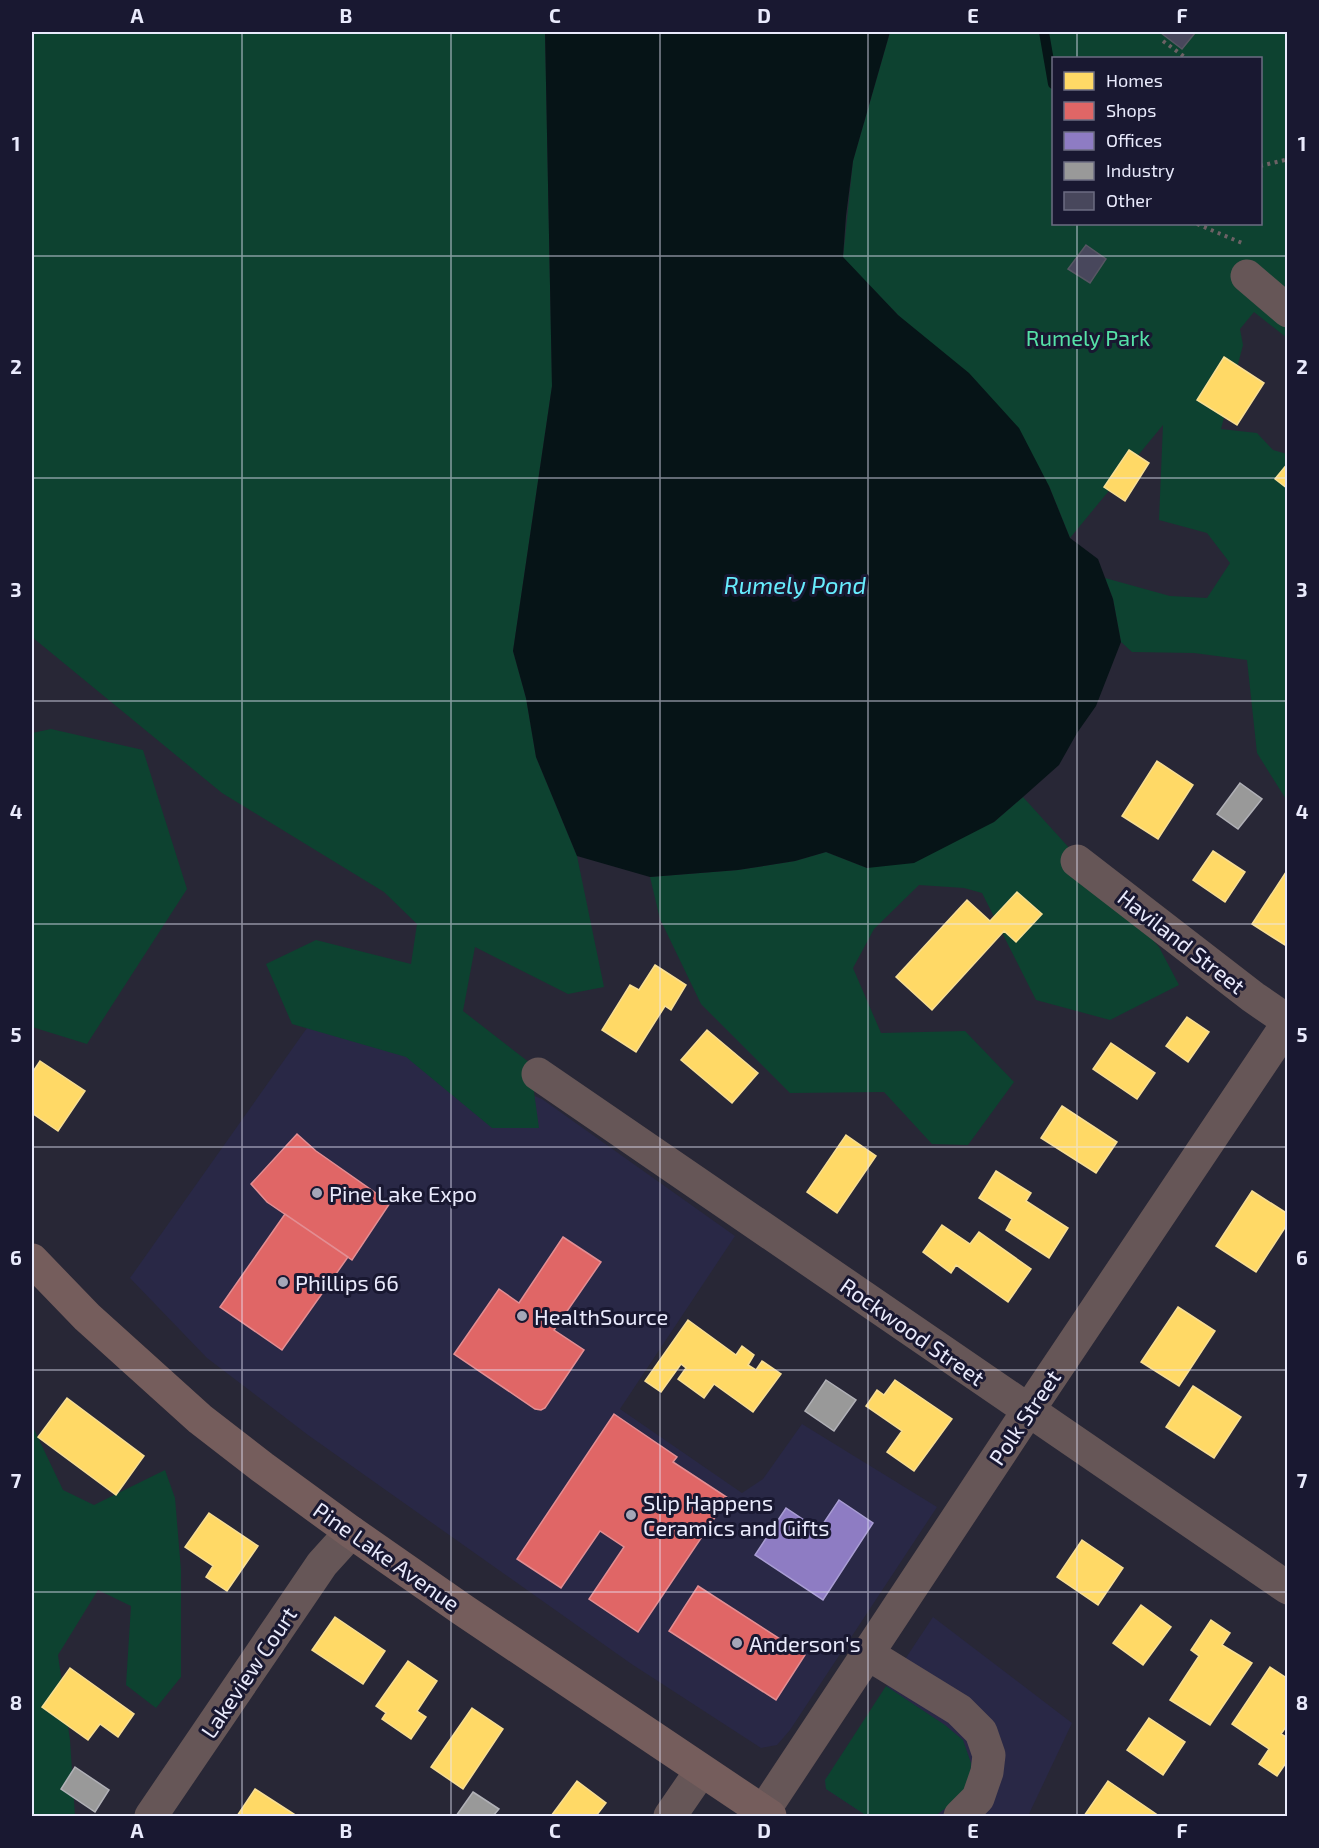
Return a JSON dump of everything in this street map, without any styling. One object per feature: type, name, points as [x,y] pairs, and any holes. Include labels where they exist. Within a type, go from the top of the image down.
[{"type":"main road","name":"Pine Lake Avenue","points":[[32,1260],[87,1317],[200,1419],[351,1532],[766,1814]]},
{"type":"street","points":[[1247,276],[1284,301]]},
{"type":"street","name":"Haviland Street","points":[[1077,861],[1287,1022]]},
{"type":"street","name":"Polk Street","points":[[766,1814],[868,1654],[1287,1022]]},
{"type":"street","name":"Rockwood Street","points":[[538,1074],[1287,1588]]},
{"type":"street","name":"Lakeview Court","points":[[151,1816],[322,1564],[351,1532]]},
{"type":"street","points":[[868,1654],[959,1710],[981,1732],[989,1755],[987,1772],[978,1798],[960,1816]]},
{"type":"street","points":[[670,1816],[701,1772]]},
{"type":"path","points":[[1163,41],[1185,57]]},
{"type":"path","points":[[1262,166],[1285,160],[1287,156]]},
{"type":"shaded area","points":[[319,1011],[542,1099],[735,1236],[620,1409],[742,1493],[763,1479],[802,1424],[937,1507],[790,1730],[777,1745],[761,1748],[630,1663],[308,1435],[207,1358],[130,1278]]},
{"type":"shaded area","points":[[933,1617],[1072,1723],[1028,1816],[867,1816],[826,1789],[825,1780]]},
{"type":"green space","points":[[32,32],[545,32],[552,386],[513,651],[526,698],[536,757],[577,856],[604,987],[568,994],[475,947],[463,1011],[530,1063],[539,1128],[492,1128],[406,1057],[292,1024],[266,964],[316,940],[411,964],[417,924],[384,892],[222,793],[32,637]]},
{"type":"green space","name":"Rumely Park","points":[[890,32],[1287,32],[1287,338],[1254,312],[1240,329],[1243,345],[1221,429],[1257,433],[1273,450],[1287,454],[1287,801],[1257,753],[1247,660],[1194,653],[1132,652],[1121,642],[1113,599],[1105,578],[1170,596],[1207,598],[1230,563],[1207,533],[1159,520],[1163,425],[1070,538],[1049,486],[898,315],[843,258],[853,161]]},
{"type":"green space","points":[[51,729],[143,750],[187,889],[87,1044],[32,1027],[32,733]]},
{"type":"green space","points":[[1023,797],[1159,947],[1179,985],[1110,1020],[1036,1000],[982,893],[964,888],[919,885],[874,929],[853,968],[881,1033],[965,1031],[1014,1082],[968,1145],[932,1144],[884,1092],[790,1093],[701,1004],[660,919],[650,877],[738,870],[795,861],[826,852],[867,868],[994,822]]},
{"type":"green space","points":[[32,1425],[63,1490],[94,1505],[165,1470],[175,1498],[181,1570],[181,1677],[156,1708],[126,1685],[131,1606],[98,1590],[58,1655],[70,1740],[75,1816],[32,1816]]},
{"type":"green space","points":[[886,1686],[945,1725],[963,1740],[971,1763],[970,1782],[954,1802],[935,1816],[867,1816],[826,1789],[825,1780]]},
{"type":"water","name":"Rumely Pond","points":[[545,32],[890,32],[853,161],[843,257],[898,315],[969,373],[1019,428],[1049,486],[1070,538],[1098,559],[1113,599],[1121,642],[1096,706],[1059,765],[994,822],[914,863],[867,868],[826,852],[795,861],[738,870],[650,877],[577,856],[536,757],[526,698],[513,651],[552,386]]},
{"type":"building: Homes","points":[[1224,357],[1264,383],[1237,425],[1197,400]]},
{"type":"building: Homes","points":[[1129,450],[1149,463],[1125,501],[1104,487]]},
{"type":"building: Homes","points":[[1288,463],[1288,489],[1275,479]]},
{"type":"building: Homes","points":[[1157,761],[1193,785],[1158,839],[1122,816]]},
{"type":"building: Homes","points":[[1213,851],[1245,872],[1225,902],[1193,880]]},
{"type":"building: Homes","points":[[1288,869],[1288,947],[1252,924]]},
{"type":"building: Homes","points":[[1017,892],[1042,914],[1016,942],[1004,931],[932,1010],[896,977],[967,900],[990,921]]},
{"type":"building: Homes","points":[[655,965],[686,985],[671,1010],[665,1006],[636,1052],[602,1030],[630,985],[639,990]]},
{"type":"building: Homes","points":[[1187,1017],[1209,1032],[1188,1062],[1166,1046]]},
{"type":"building: Homes","points":[[707,1030],[758,1073],[732,1103],[681,1060]]},
{"type":"building: Homes","points":[[1111,1043],[1155,1073],[1137,1099],[1093,1069]]},
{"type":"building: Homes","points":[[40,1061],[85,1091],[58,1131],[32,1113],[32,1073]]},
{"type":"building: Homes","points":[[1062,1106],[1117,1142],[1096,1173],[1041,1138]]},
{"type":"building: Homes","points":[[846,1135],[876,1156],[837,1213],[807,1192]]},
{"type":"building: Homes","points":[[996,1171],[1031,1193],[1026,1201],[1068,1228],[1049,1258],[1006,1230],[1012,1219],[979,1198]]},
{"type":"building: Homes","points":[[1252,1191],[1288,1214],[1288,1223],[1256,1272],[1216,1246]]},
{"type":"building: Homes","points":[[942,1225],[970,1244],[979,1232],[1031,1269],[1008,1302],[956,1265],[951,1273],[923,1252]]},
{"type":"building: Homes","points":[[1178,1307],[1215,1331],[1179,1386],[1141,1362]]},
{"type":"building: Homes","points":[[688,1320],[736,1355],[742,1346],[754,1355],[748,1365],[756,1370],[762,1361],[781,1374],[753,1412],[714,1384],[704,1398],[678,1379],[686,1368],[681,1364],[661,1392],[645,1381]]},
{"type":"building: Homes","points":[[895,1380],[952,1419],[914,1471],[887,1452],[902,1431],[866,1406],[877,1390],[884,1395]]},
{"type":"building: Homes","points":[[1193,1386],[1241,1417],[1214,1458],[1166,1427]]},
{"type":"building: Homes","points":[[67,1398],[144,1456],[116,1495],[38,1437]]},
{"type":"building: Homes","points":[[209,1513],[258,1546],[227,1591],[206,1577],[213,1566],[185,1547]]},
{"type":"building: Homes","points":[[1082,1540],[1123,1568],[1098,1605],[1057,1577]]},
{"type":"building: Homes","points":[[1141,1605],[1171,1627],[1143,1665],[1113,1643]]},
{"type":"building: Homes","points":[[335,1617],[385,1651],[363,1684],[312,1650]]},
{"type":"building: Homes","points":[[1211,1620],[1230,1633],[1222,1645],[1252,1663],[1210,1725],[1170,1700],[1199,1656],[1191,1650]]},
{"type":"building: Homes","points":[[408,1661],[437,1681],[417,1711],[426,1717],[411,1739],[382,1719],[386,1713],[376,1706]]},
{"type":"building: Homes","points":[[1270,1667],[1288,1679],[1288,1724],[1281,1734],[1288,1738],[1288,1760],[1277,1776],[1259,1764],[1269,1749],[1232,1724]]},
{"type":"building: Homes","points":[[70,1668],[134,1714],[118,1737],[100,1724],[88,1740],[42,1707]]},
{"type":"building: Homes","points":[[472,1708],[503,1729],[463,1789],[431,1767]]},
{"type":"building: Homes","points":[[1149,1718],[1185,1742],[1163,1775],[1127,1750]]},
{"type":"building: Homes","points":[[577,1781],[606,1803],[596,1816],[551,1816]]},
{"type":"building: Homes","points":[[1108,1781],[1159,1816],[1084,1816]]},
{"type":"building: Homes","points":[[255,1789],[297,1816],[237,1816]]},
{"type":"building: Shops","name":"Pine Lake Expo","points":[[297,1134],[316,1151],[390,1203],[352,1260],[267,1202],[251,1184]]},
{"type":"building: Shops","name":"Phillips 66","points":[[285,1214],[348,1257],[282,1350],[220,1307]]},
{"type":"building: Shops","name":"HealthSource","points":[[563,1237],[601,1262],[554,1330],[584,1350],[545,1408],[541,1410],[535,1409],[454,1354],[499,1289],[519,1303]]},
{"type":"building: Shops","name":"Slip Happens Ceramics and Gifts","points":[[614,1414],[677,1457],[673,1462],[728,1498],[638,1632],[589,1599],[624,1547],[600,1531],[561,1588],[517,1559]]},
{"type":"building: Shops","name":"Anderson's","points":[[698,1586],[805,1655],[776,1700],[669,1631]]},
{"type":"building: Offices","points":[[839,1500],[873,1523],[823,1600],[755,1555],[786,1508],[819,1530]]},
{"type":"building: Industry","points":[[1240,783],[1262,799],[1238,829],[1217,814]]},
{"type":"building: Industry","points":[[826,1380],[856,1400],[834,1431],[805,1411]]},
{"type":"building: Industry","points":[[75,1767],[109,1790],[95,1812],[61,1789]]},
{"type":"building: Industry","points":[[473,1792],[499,1809],[493,1816],[456,1816]]},
{"type":"building: Other","points":[[1162,32],[1193,32],[1195,33],[1182,49]]},
{"type":"building: Other","points":[[1086,245],[1106,259],[1090,283],[1068,269]]},
{"type":"waterway","points":[[1044,32],[1052,78]]},
{"type":"place","name":"Pine Lake Expo","points":[[317,1193]]},
{"type":"place","name":"Phillips 66","points":[[283,1282]]},
{"type":"place","name":"HealthSource","points":[[522,1316]]},
{"type":"place","name":"Slip Happens Ceramics and Gifts","points":[[631,1515]]},
{"type":"place","name":"Anderson's","points":[[737,1643]]}]
